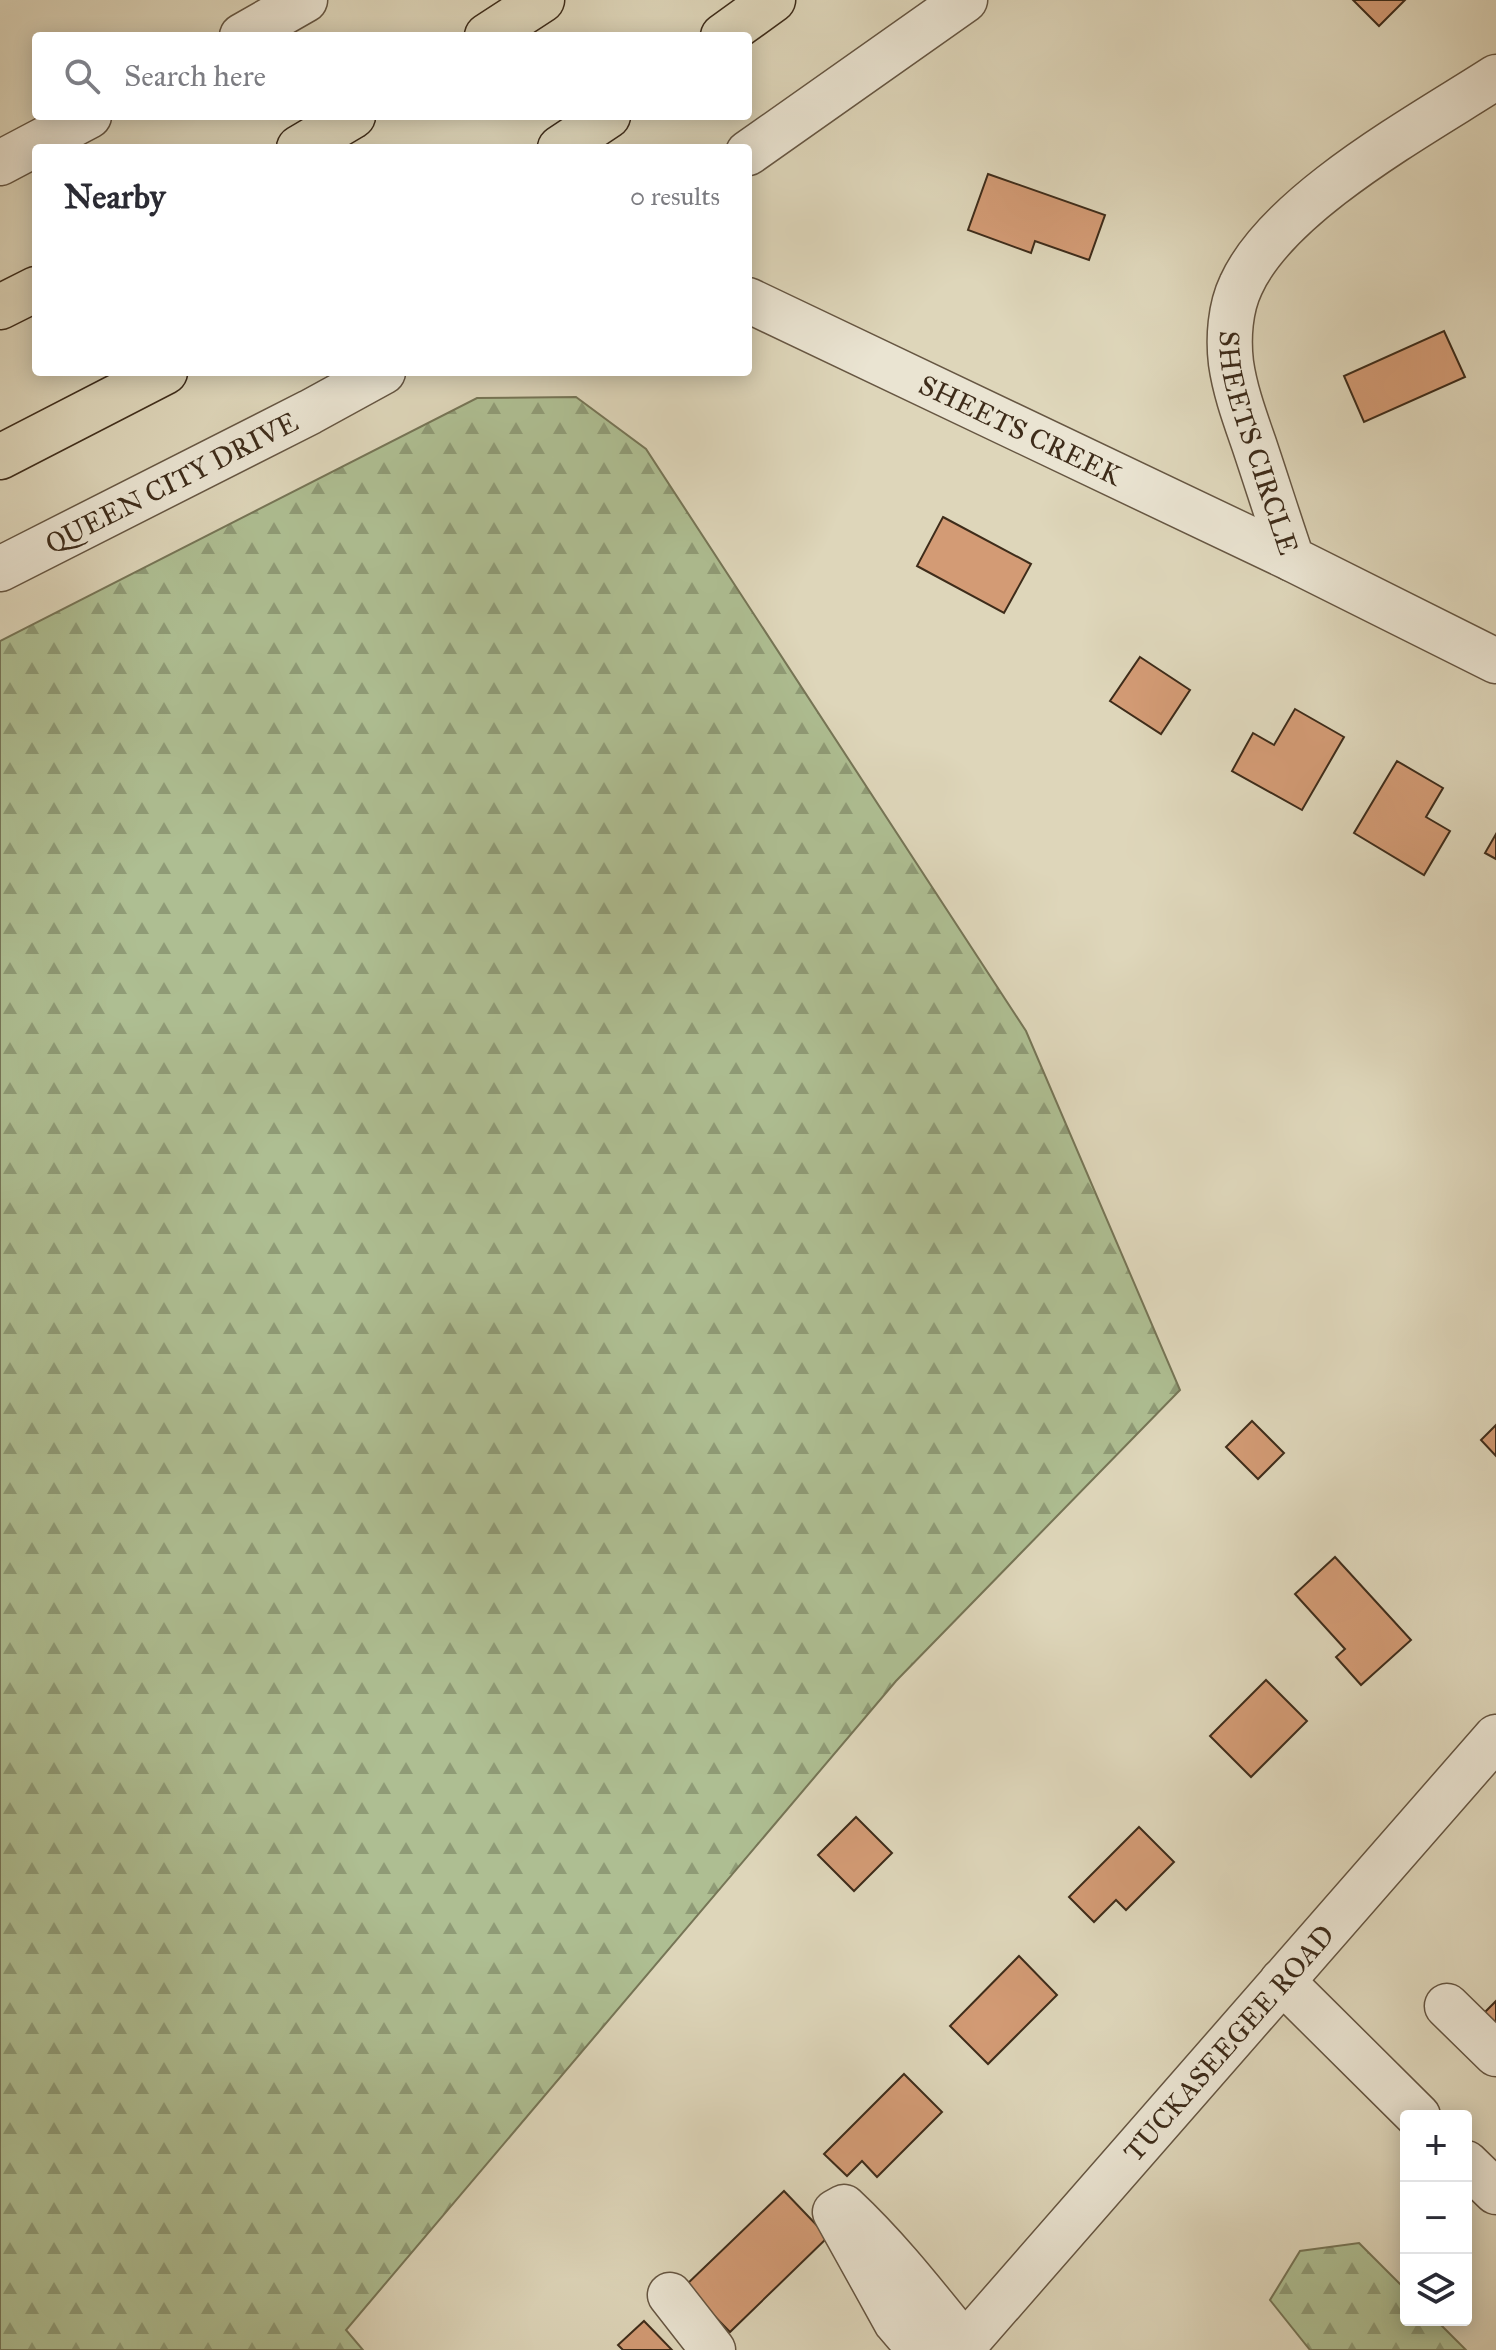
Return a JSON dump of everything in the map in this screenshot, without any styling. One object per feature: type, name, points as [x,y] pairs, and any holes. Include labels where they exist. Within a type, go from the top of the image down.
[{"type":"highway","points":[[493,32],[542,0]]},
{"type":"highway","points":[[729,32],[773,0]]},
{"type":"highway","points":[[306,144],[346,120]]},
{"type":"highway","points":[[566,144],[602,120]]},
{"type":"highway","points":[[0,307],[32,291]]},
{"type":"highway","points":[[0,457],[157,376]]},
{"type":"street","points":[[249,32],[305,0]]},
{"type":"street","points":[[752,150],[965,0]]},
{"type":"street","name":"SHEETS CIRCLE","points":[[1496,77],[1349,173],[1284,225],[1240,286],[1231,320],[1231,362],[1239,398],[1292,559],[1496,661]]},
{"type":"street","points":[[36,144],[81,120]]},
{"type":"street","points":[[0,163],[32,146]]},
{"type":"street","name":"SHEETS CREEK","points":[[752,302],[1292,559]]},
{"type":"street","name":"QUEEN CITY DRIVE","points":[[0,569],[376,376]]},
{"type":"street","name":"TUCKASEEGEE ROAD","points":[[962,2347],[1496,1737]]},
{"type":"street","points":[[1282,1981],[1412,2110]]},
{"type":"street","points":[[1447,2006],[1496,2054]]},
{"type":"street","points":[[1472,2169],[1496,2192]]},
{"type":"street","points":[[920,2350],[896,2322],[835,2212],[844,2207],[863,2224],[910,2276],[962,2347]]},
{"type":"street","points":[[670,2295],[713,2350]]},
{"type":"green space","points":[[576,397],[646,449],[1026,1031],[1180,1390],[896,1681],[346,2330],[363,2350],[0,2350],[0,641],[477,398]]},
{"type":"green space","points":[[1359,2243],[1400,2284],[1400,2326],[1442,2326],[1466,2350],[1310,2350],[1270,2300],[1300,2251]]},
{"type":"building","points":[[1353,0],[1405,0],[1379,26]]},
{"type":"building","points":[[988,174],[1105,215],[1089,260],[1035,241],[1031,253],[968,230]]},
{"type":"building","points":[[1444,331],[1465,377],[1364,422],[1344,376]]},
{"type":"building","points":[[943,517],[1031,564],[1004,613],[917,566]]},
{"type":"building","points":[[1140,657],[1190,690],[1161,734],[1110,701]]},
{"type":"building","points":[[1295,709],[1344,737],[1302,810],[1232,771],[1253,733],[1274,745]]},
{"type":"building","points":[[1397,761],[1443,788],[1426,817],[1450,831],[1424,875],[1354,833]]},
{"type":"building","points":[[1496,834],[1496,859],[1485,853]]},
{"type":"building","points":[[1252,1421],[1284,1453],[1258,1479],[1226,1447]]},
{"type":"building","points":[[1496,1425],[1496,1456],[1481,1440]]},
{"type":"building","points":[[1335,1557],[1411,1640],[1361,1685],[1336,1657],[1345,1649],[1295,1594]]},
{"type":"building","points":[[1266,1680],[1307,1721],[1251,1777],[1210,1736]]},
{"type":"building","points":[[856,1817],[892,1853],[854,1891],[818,1855]]},
{"type":"building","points":[[1139,1827],[1174,1862],[1126,1910],[1116,1900],[1094,1922],[1069,1897]]},
{"type":"building","points":[[1019,1956],[1057,1995],[988,2064],[950,2026]]},
{"type":"building","points":[[1496,2001],[1496,2033],[1480,2017]]},
{"type":"building","points":[[904,2074],[942,2112],[877,2177],[862,2161],[847,2176],[824,2154]]},
{"type":"building","points":[[784,2191],[828,2237],[730,2332],[685,2286]]},
{"type":"building","points":[[644,2321],[672,2350],[623,2350],[618,2345]]}]
